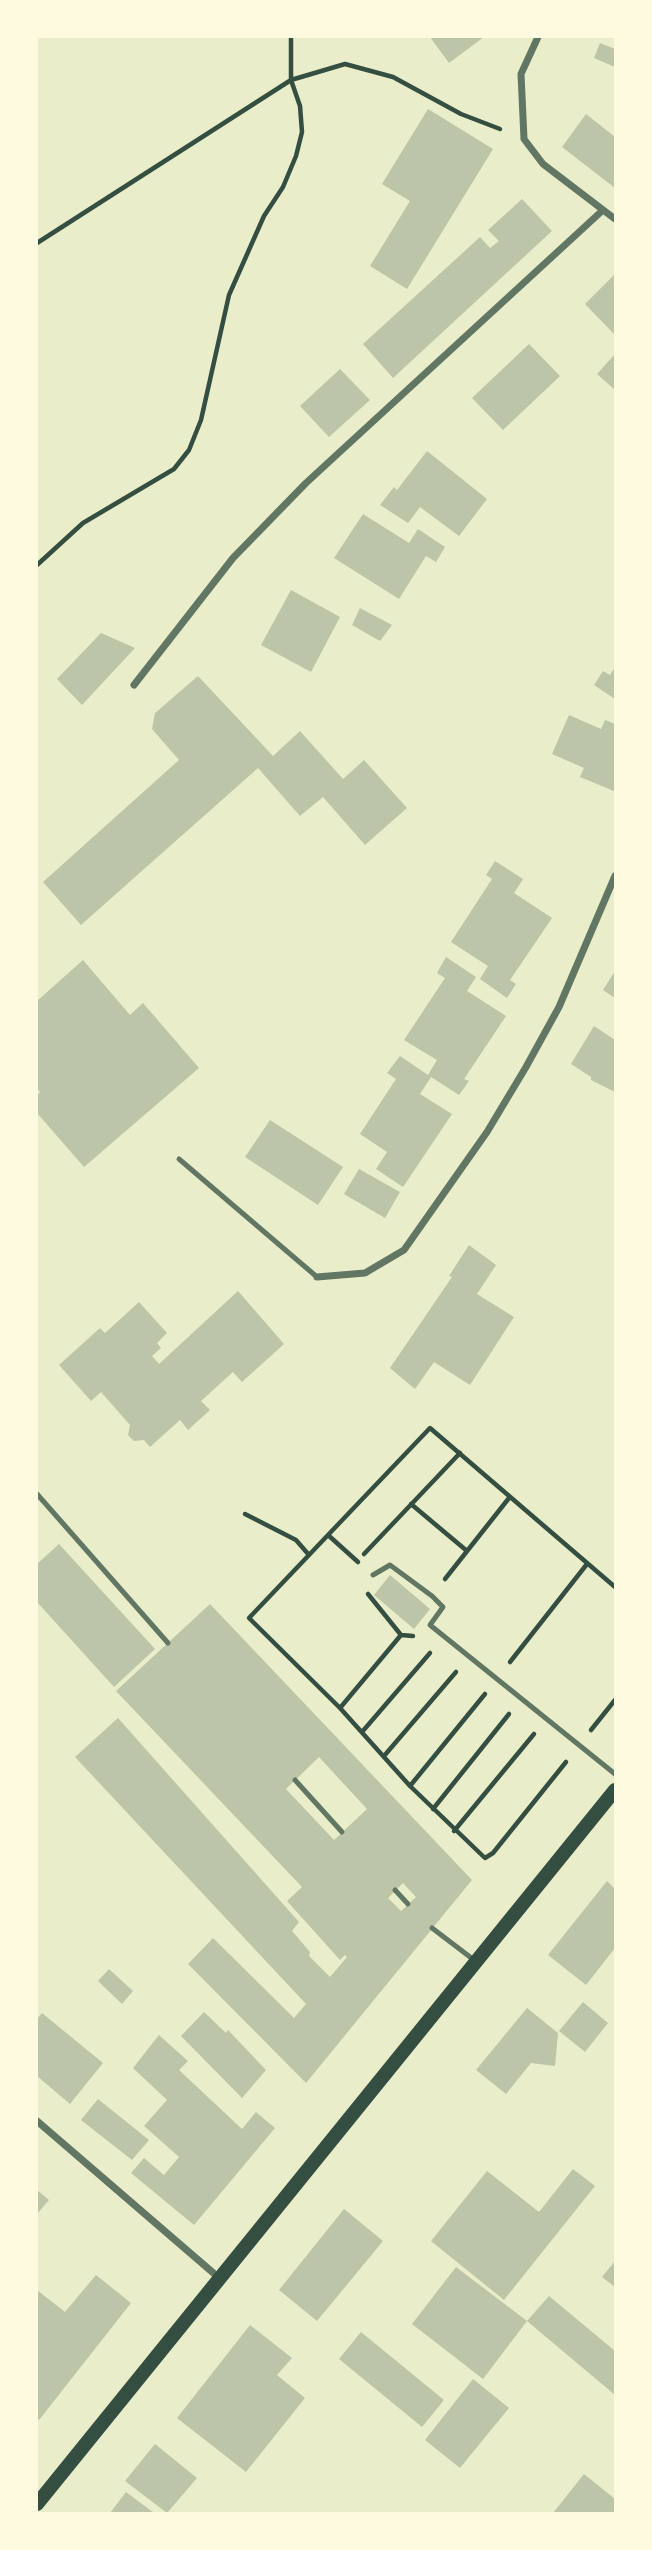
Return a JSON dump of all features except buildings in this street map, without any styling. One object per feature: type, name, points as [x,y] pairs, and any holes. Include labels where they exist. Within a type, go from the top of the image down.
[{"type":"main road","points":[[37,2504],[218,2277],[615,1790]]},
{"type":"street","points":[[538,37],[521,74],[524,139],[542,164],[615,219]]},
{"type":"street","points":[[134,685],[233,558],[270,520],[603,210]]},
{"type":"street","points":[[317,1278],[365,1273],[404,1250],[487,1132],[526,1068],[559,1007],[615,876]]},
{"type":"street","points":[[37,2121],[218,2277]]},
{"type":"lane","points":[[179,1159],[317,1278]]},
{"type":"lane","points":[[37,1494],[168,1643]]},
{"type":"lane","points":[[373,1575],[390,1565],[432,1596],[443,1607],[430,1625],[548,1717],[615,1774]]},
{"type":"lane","points":[[295,1780],[342,1832]]},
{"type":"lane","points":[[395,1890],[408,1904]]},
{"type":"lane","points":[[432,1928],[475,1962]]},
{"type":"path","points":[[37,565],[83,523],[174,468],[189,450],[201,419],[229,295],[264,216],[283,187],[296,156],[302,132],[291,80],[291,37]]},
{"type":"path","points":[[37,243],[291,80],[345,64],[393,77],[461,114],[524,139]]},
{"type":"path","points":[[571,1755],[493,1853],[485,1858],[477,1854],[340,1707],[249,1618],[430,1428],[615,1587]]},
{"type":"path","points":[[357,1561],[460,1453]]},
{"type":"path","points":[[432,1596],[509,1498]]},
{"type":"path","points":[[411,1504],[467,1551]]},
{"type":"path","points":[[245,1514],[296,1540],[309,1555]]},
{"type":"path","points":[[328,1535],[373,1575],[367,1594],[401,1635],[421,1636]]},
{"type":"path","points":[[362,1732],[432,1652],[420,1642],[421,1636],[430,1625]]},
{"type":"path","points":[[340,1707],[401,1635]]},
{"type":"path","points":[[384,1756],[458,1669]]},
{"type":"path","points":[[433,1809],[523,1698]]},
{"type":"path","points":[[592,1729],[615,1700]]},
{"type":"path","points":[[454,1830],[548,1717]]}]
